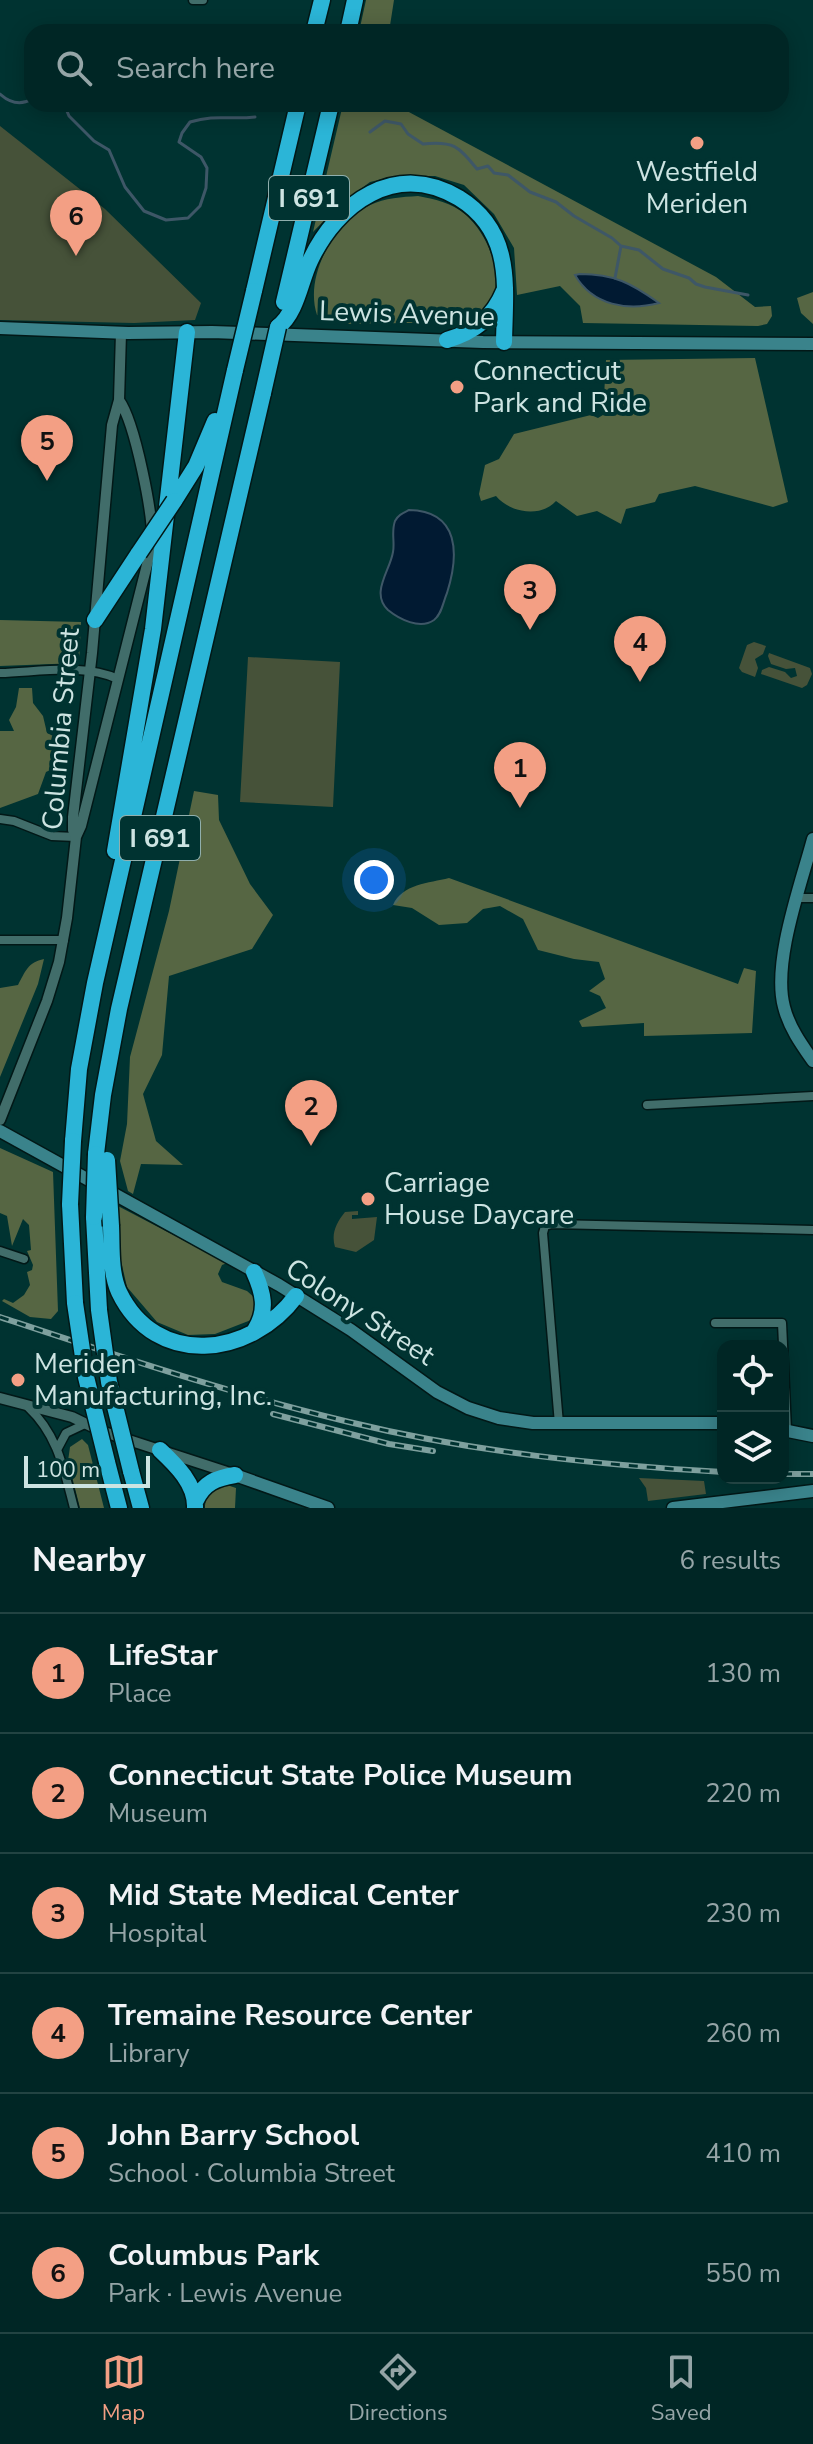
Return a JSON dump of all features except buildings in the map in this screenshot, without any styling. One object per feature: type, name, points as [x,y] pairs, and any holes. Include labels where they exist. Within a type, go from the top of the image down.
[{"type":"highway","points":[[316,24],[322,0]]},
{"type":"highway","points":[[350,24],[355,0]]},
{"type":"highway","name":"I 691","points":[[119,1508],[88,1385],[75,1303],[70,1204],[83,1045],[233,375],[296,112]]},
{"type":"highway","name":"I 691","points":[[141,1508],[111,1391],[99,1310],[94,1217],[109,1061],[278,327],[289,316],[329,112]]},
{"type":"highway","points":[[292,292],[312,256],[341,216],[366,195],[397,185],[438,189],[474,210],[489,227],[499,246],[504,264],[504,342]]},
{"type":"highway","points":[[447,340],[480,325],[497,305],[505,286]]},
{"type":"highway","points":[[109,920],[106,896],[153,629],[187,332]]},
{"type":"highway","points":[[95,620],[174,501],[205,448],[233,375]]},
{"type":"highway","points":[[102,1157],[116,1286],[131,1310],[151,1329],[177,1343],[203,1347],[230,1343],[274,1318],[296,1296]]},
{"type":"highway","points":[[254,1272],[264,1305],[254,1332]]},
{"type":"highway","points":[[160,1450],[184,1475],[196,1504]]},
{"type":"highway","points":[[196,1504],[202,1489],[210,1482],[235,1475]]},
{"type":"main road","name":"Lewis Avenue","points":[[0,328],[504,342],[813,344]]},
{"type":"main road","points":[[813,839],[783,956],[781,989],[787,1018],[813,1061]]},
{"type":"main road","name":"Colony Street","points":[[0,1131],[296,1296],[461,1405],[514,1421],[559,1424],[717,1423]]},
{"type":"main road","points":[[789,1431],[813,1436]]},
{"type":"main road","points":[[235,1475],[328,1508]]},
{"type":"main road","points":[[673,1508],[744,1503],[813,1491]]},
{"type":"street","points":[[193,0],[203,0]]},
{"type":"street","name":"Columbia Street","points":[[0,1120],[51,989],[64,940],[76,837],[73,817],[91,671],[112,425],[119,400],[121,333]]},
{"type":"street","points":[[0,819],[14,821],[52,836],[76,837],[81,826],[153,533],[130,425],[119,400]]},
{"type":"street","points":[[0,673],[91,671],[118,679]]},
{"type":"street","points":[[797,898],[813,898]]},
{"type":"street","points":[[0,940],[64,940]]},
{"type":"street","points":[[647,1105],[813,1096]]},
{"type":"street","points":[[559,1424],[543,1233],[545,1226],[813,1230]]},
{"type":"street","points":[[0,1251],[24,1259]]},
{"type":"street","points":[[715,1323],[782,1323],[784,1412]]},
{"type":"street","points":[[0,1398],[56,1412],[101,1431],[235,1475]]},
{"type":"street","points":[[28,1407],[44,1423],[58,1448],[74,1508]]},
{"type":"street","points":[[58,1448],[66,1433],[85,1424]]},
{"type":"green space","points":[[366,0],[394,0],[390,24],[361,24]]},
{"type":"green space","points":[[341,112],[409,112],[716,277],[755,307],[771,306],[772,316],[767,324],[758,326],[583,323],[580,306],[560,286],[517,295],[514,248],[494,214],[464,185],[435,176],[395,176],[370,182],[338,206],[313,232]]},
{"type":"green space","points":[[0,126],[105,209],[201,303],[195,320],[134,323],[0,320]]},
{"type":"green space","points":[[418,196],[460,210],[476,225],[485,240],[492,255],[495,288],[491,302],[481,314],[465,322],[347,324],[317,315],[314,300],[319,268],[325,252],[345,224],[370,205],[394,198]]},
{"type":"green space","points":[[813,292],[813,324],[801,313],[797,298]]},
{"type":"green space","points":[[755,358],[788,502],[773,507],[695,486],[659,494],[655,502],[626,509],[621,524],[597,511],[577,516],[556,501],[542,510],[526,511],[509,506],[496,496],[481,501],[479,494],[485,465],[499,459],[514,434],[591,415],[598,418],[603,415],[606,360]]},
{"type":"green space","points":[[0,620],[81,622],[79,663],[0,666]]},
{"type":"green space","points":[[754,642],[766,646],[763,654],[755,659],[758,668],[755,677],[739,668],[747,645]]},
{"type":"green space","points":[[769,653],[810,668],[812,674],[807,685],[802,688],[761,674],[769,667],[785,672],[791,678],[797,676],[795,668],[786,669],[771,664]]},
{"type":"green space","points":[[248,657],[340,662],[333,807],[240,802]]},
{"type":"green space","points":[[19,688],[32,688],[33,703],[43,716],[47,733],[72,745],[69,761],[46,772],[38,794],[0,808],[0,731],[14,731],[9,720],[16,707]]},
{"type":"green space","points":[[194,791],[218,795],[219,820],[250,884],[273,915],[252,949],[169,976],[162,1055],[143,1094],[156,1141],[183,1165],[141,1164],[133,1194],[128,1191],[120,1161],[127,1124],[130,1057],[169,911]]},
{"type":"green space","points":[[449,878],[738,984],[744,968],[756,971],[752,1033],[644,1036],[644,1023],[582,1027],[579,1021],[606,1008],[600,996],[589,991],[605,979],[599,962],[538,950],[523,919],[500,906],[483,909],[467,923],[439,925],[412,908],[393,905],[409,889]]},
{"type":"green space","points":[[44,959],[38,984],[0,1077],[0,988],[18,985],[31,965]]},
{"type":"green space","points":[[0,1148],[53,1172],[58,1311],[51,1319],[30,1317],[2,1301],[13,1303],[24,1295],[30,1285],[27,1272],[32,1270],[33,1265],[27,1251],[31,1250],[29,1225],[23,1219],[12,1246],[7,1216],[0,1213]]},
{"type":"green space","points":[[116,1205],[227,1263],[222,1265],[218,1274],[222,1282],[247,1291],[256,1299],[256,1312],[251,1320],[215,1334],[188,1335],[157,1322],[127,1287],[119,1252]]},
{"type":"green space","points":[[358,1211],[352,1219],[377,1217],[374,1240],[356,1252],[335,1247],[334,1233],[339,1220],[345,1212]]},
{"type":"green space","points":[[82,1439],[88,1445],[104,1508],[80,1508],[68,1461],[70,1447]]},
{"type":"green space","points":[[639,1478],[704,1481],[706,1494],[648,1501],[646,1488]]},
{"type":"green space","points":[[227,1485],[236,1488],[235,1508],[205,1508],[212,1493]]},
{"type":"water","points":[[575,275],[622,281],[659,303],[624,306],[601,300],[591,294]]},
{"type":"water","points":[[409,510],[426,512],[438,518],[447,527],[454,550],[451,579],[441,611],[434,620],[422,624],[404,620],[388,610],[381,596],[393,552],[395,521]]},
{"type":"waterway","points":[[0,94],[8,100],[24,102]]},
{"type":"waterway","points":[[67,112],[94,141],[109,150],[125,187],[144,211],[166,220],[188,218],[200,206],[206,188],[207,168],[201,157],[179,142],[190,122],[207,118],[255,117]]},
{"type":"waterway","points":[[370,132],[385,121],[401,124],[408,134],[423,144],[449,145],[465,155],[477,169],[488,166],[494,173],[508,175],[530,192],[556,202],[621,246],[639,250],[663,269],[705,287],[748,295]]},
{"type":"waterway","points":[[615,278],[621,246]]},
{"type":"railway","points":[[0,1317],[217,1386],[395,1432],[535,1456],[717,1472]]},
{"type":"railway","points":[[273,1414],[389,1444],[433,1451]]},
{"type":"railway","points":[[789,1474],[813,1474]]},
{"type":"place","name":"Westfield Meriden","points":[[697,143]]},
{"type":"place","name":"Columbus Park","points":[[76,256]]},
{"type":"place","name":"Connecticut Park and Ride","points":[[457,387]]},
{"type":"place","name":"John Barry School","points":[[47,481]]},
{"type":"place","name":"Mid State Medical Center","points":[[530,630]]},
{"type":"place","name":"Tremaine Resource Center","points":[[640,682]]},
{"type":"place","name":"LifeStar","points":[[520,808]]},
{"type":"place","name":"Connecticut State Police Museum","points":[[311,1146]]},
{"type":"place","name":"Carriage House Daycare","points":[[368,1199]]},
{"type":"place","name":"Meriden Manufacturing, Inc.","points":[[18,1380]]}]
